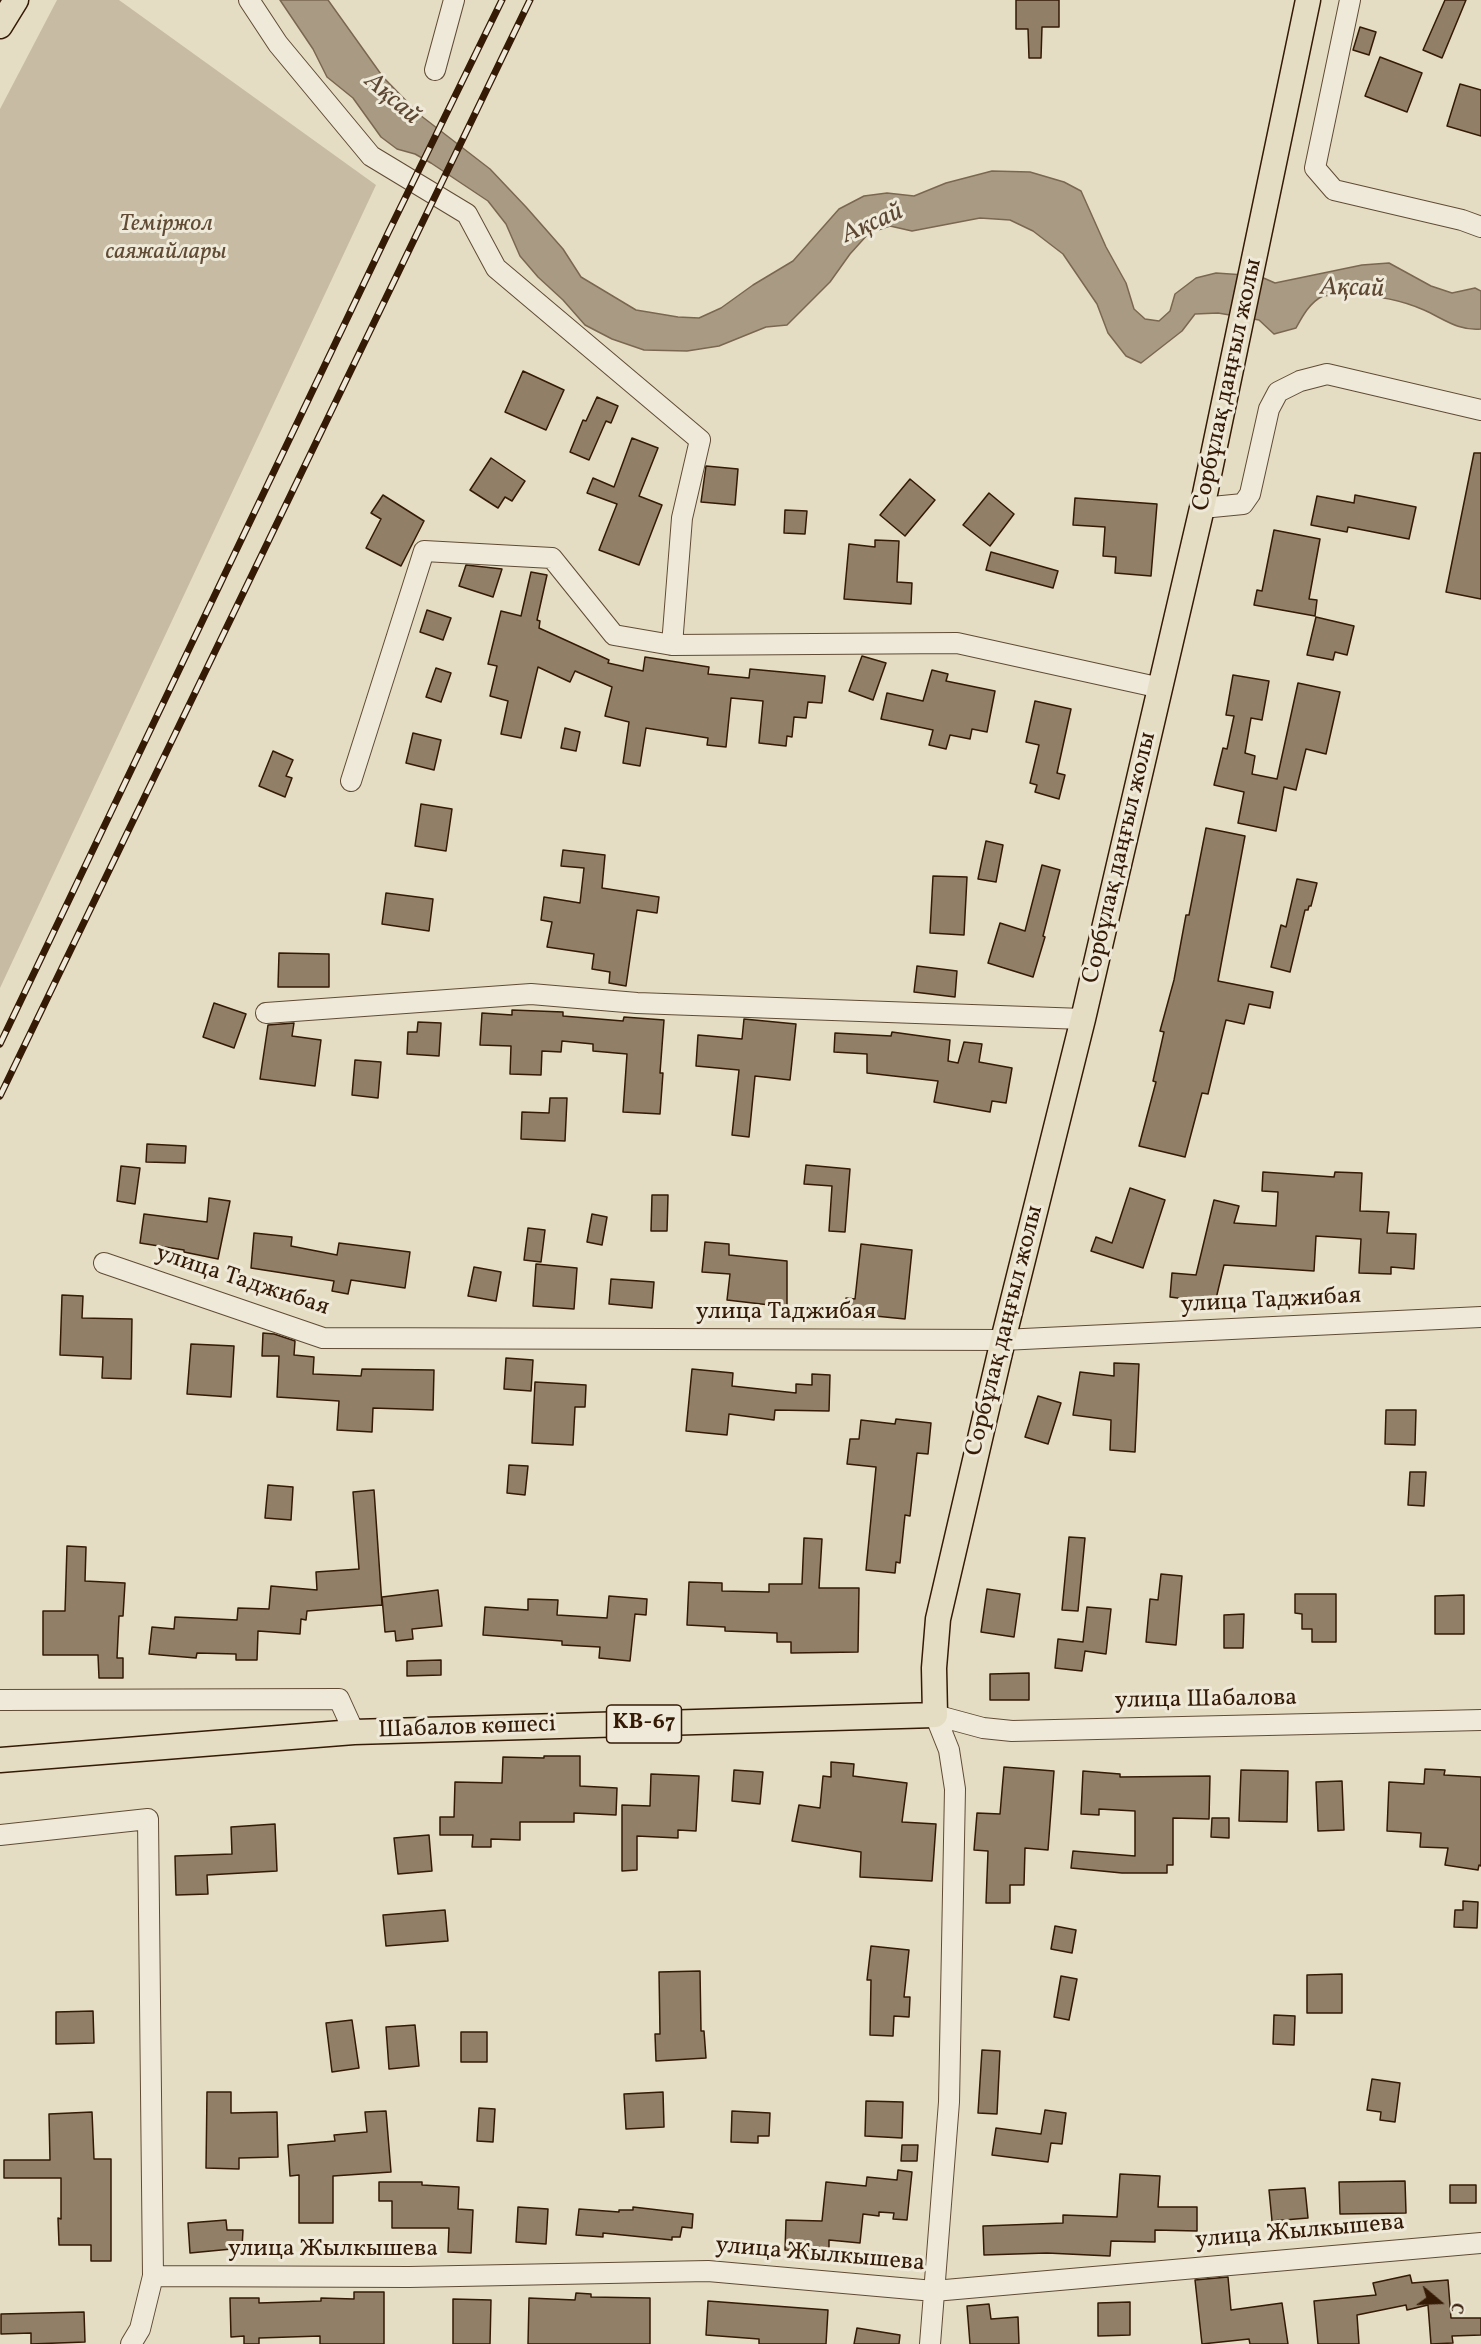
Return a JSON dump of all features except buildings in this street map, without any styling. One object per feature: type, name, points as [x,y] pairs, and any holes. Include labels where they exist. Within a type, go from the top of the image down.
[{"type":"main road","points":[[0,26],[16,0]]},
{"type":"main road","name":"Сорбұлақ даңғыл жолы","points":[[935,1715],[934,1668],[938,1619],[1003,1340],[1083,1019],[1203,508],[1308,0]]},
{"type":"main road","name":"Шабалов көшесі","points":[[0,1760],[354,1732],[935,1715]]},
{"type":"street","points":[[249,0],[278,44],[371,156],[467,214],[496,268],[700,440],[682,518],[672,645]]},
{"type":"street","points":[[435,70],[454,0]]},
{"type":"street","points":[[1350,0],[1315,168],[1334,190],[1462,220],[1481,227]]},
{"type":"street","points":[[1203,508],[1243,504],[1250,494],[1269,409],[1278,392],[1300,381],[1328,374],[1481,410]]},
{"type":"street","points":[[351,781],[424,551],[552,558],[614,635],[672,645],[957,643],[1161,687]]},
{"type":"street","points":[[266,1013],[531,994],[638,1003],[1083,1019]]},
{"type":"street","name":"улица Таджибая","points":[[104,1263],[323,1338],[1003,1340],[1481,1317]]},
{"type":"street","points":[[0,1700],[339,1699],[354,1732]]},
{"type":"street","points":[[930,2344],[949,2102],[955,1789],[949,1750],[935,1715]]},
{"type":"street","name":"улица Шабалова","points":[[935,1715],[983,1728],[1012,1731],[1481,1720]]},
{"type":"street","points":[[0,1835],[148,1819],[153,2276],[140,2329],[131,2344]]},
{"type":"street","name":"улица Жылкышева","points":[[153,2276],[409,2277],[708,2271],[934,2291],[1481,2243]]},
{"type":"green space","name":"Теміржол саяжайлары","points":[[57,0],[119,0],[376,185],[0,988],[0,109]]},
{"type":"water","name":"Ақсай","points":[[280,0],[328,0],[383,77],[420,115],[490,169],[563,249],[581,277],[636,310],[699,318],[721,308],[793,261],[839,209],[864,196],[887,193],[914,196],[946,183],[992,171],[1030,172],[1064,182],[1081,191],[1106,247],[1126,283],[1134,309],[1145,319],[1159,321],[1170,311],[1175,294],[1196,278],[1216,273],[1259,276],[1275,283],[1362,265],[1389,263],[1431,286],[1452,293],[1475,288],[1481,291],[1481,329],[1458,326],[1414,306],[1392,300],[1359,296],[1325,296],[1310,306],[1296,328],[1274,334],[1259,320],[1218,313],[1195,314],[1182,331],[1141,363],[1126,356],[1108,333],[1097,304],[1063,254],[1033,231],[1010,220],[980,218],[912,231],[890,226],[869,233],[830,282],[787,325],[766,327],[719,346],[687,351],[644,350],[612,339],[585,325],[520,256],[506,224],[488,201],[431,163],[415,154],[397,149],[381,137],[353,98],[327,77],[313,49]]},
{"type":"railway","points":[[0,1044],[502,0]]},
{"type":"railway","points":[[0,1096],[530,0]]}]
